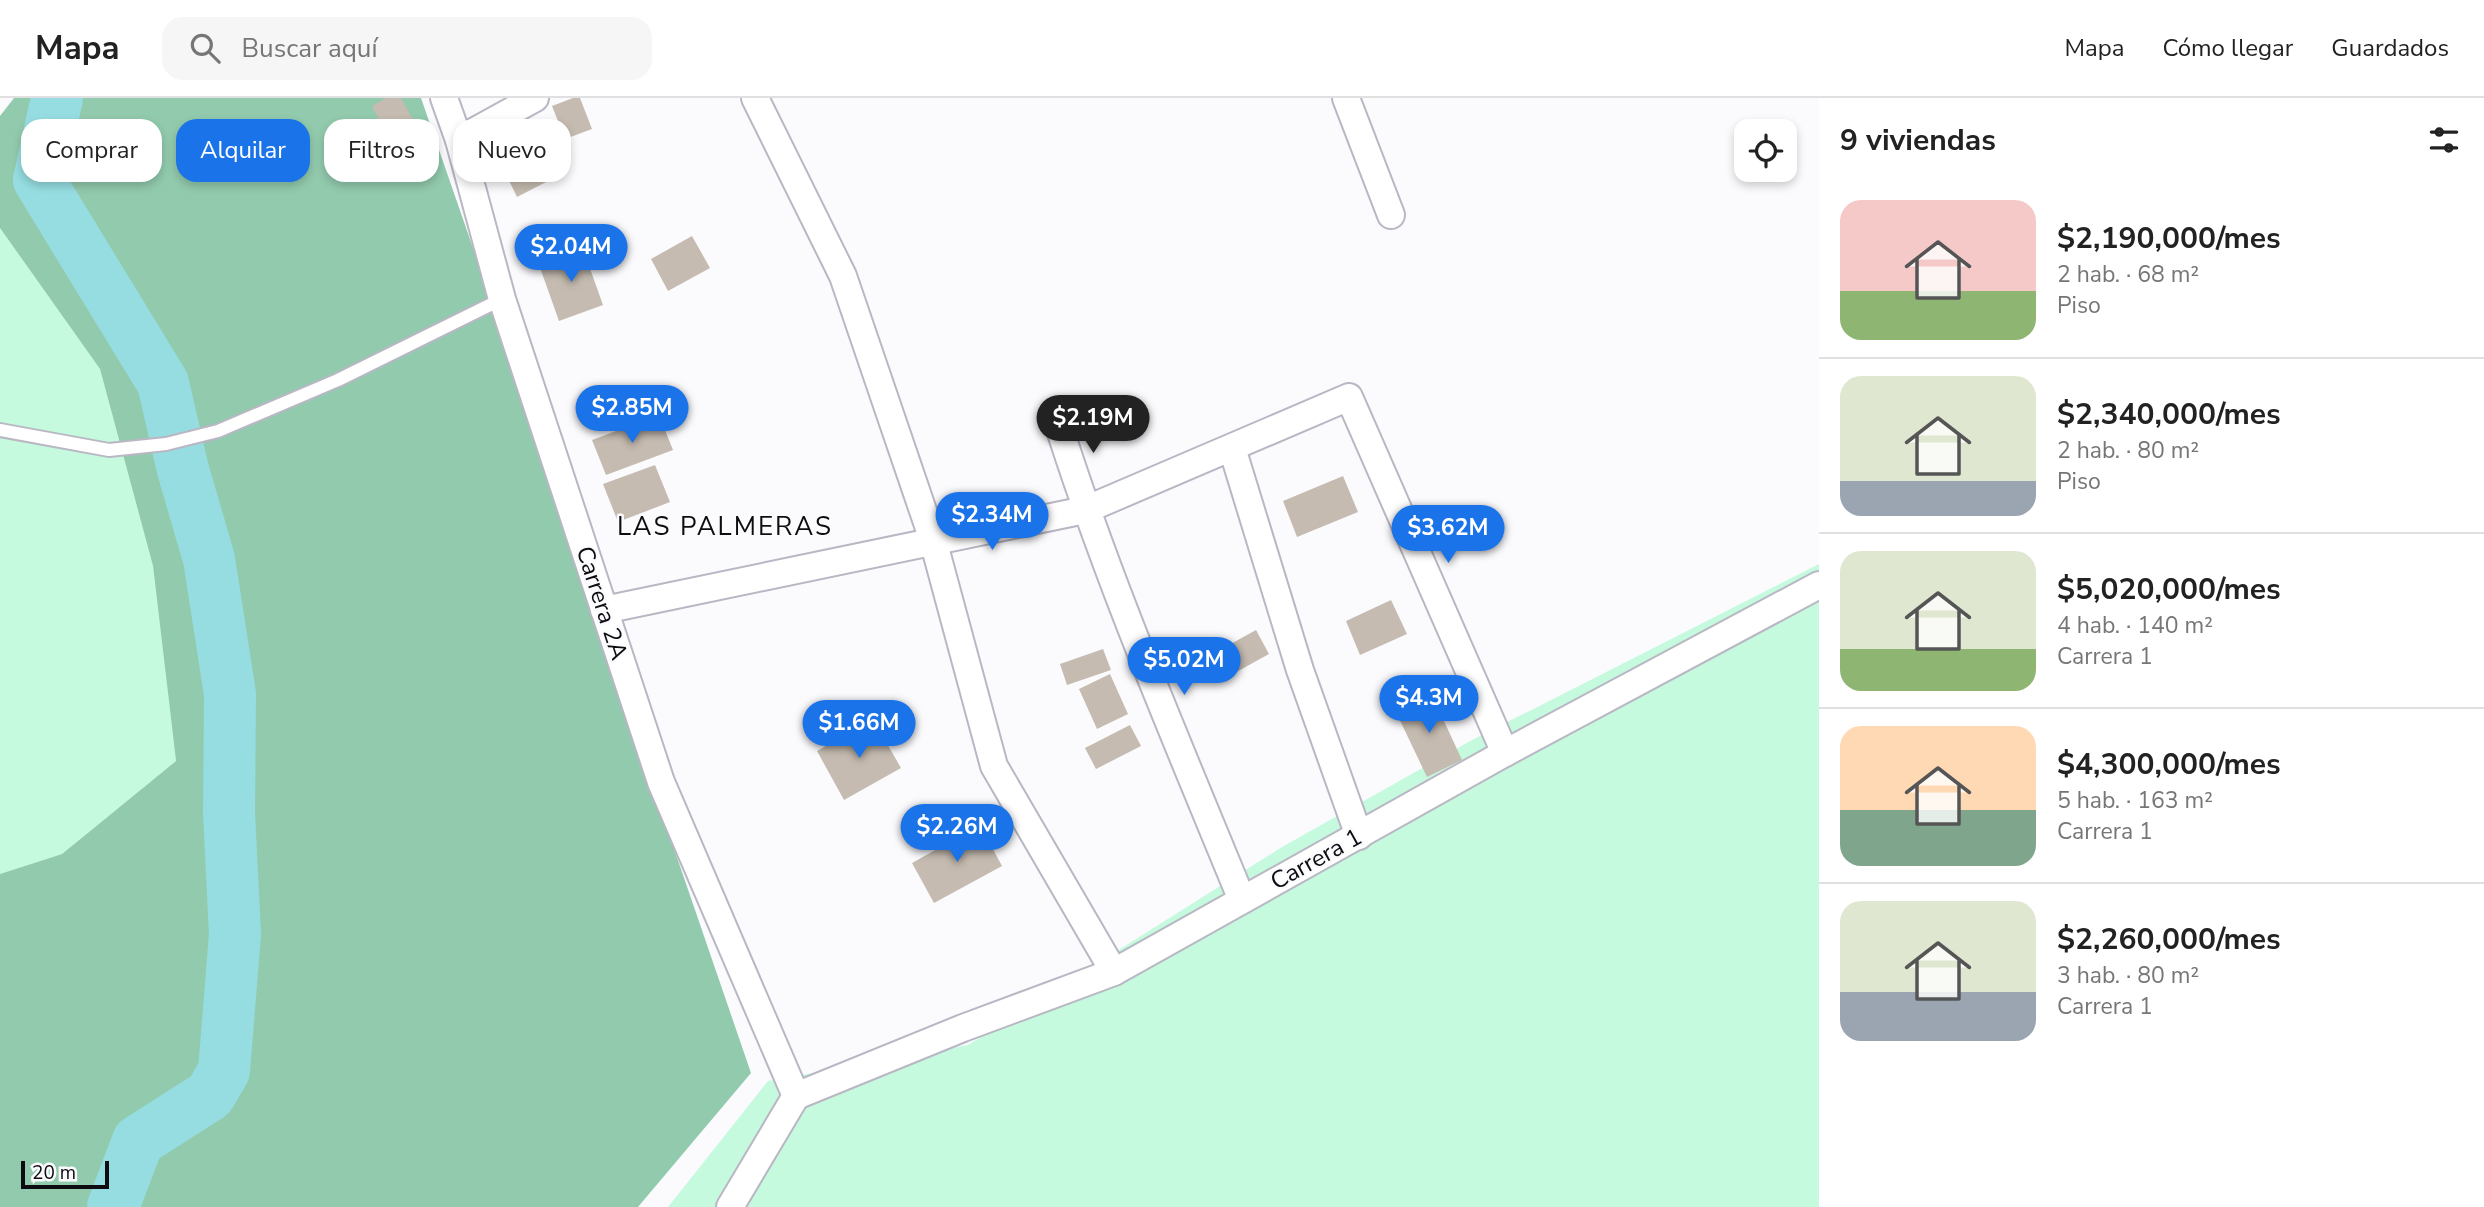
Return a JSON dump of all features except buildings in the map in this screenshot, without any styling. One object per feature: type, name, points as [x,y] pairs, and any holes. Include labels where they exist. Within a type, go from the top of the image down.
[{"type":"street","name":"Carrera 2A","points":[[444,98],[453,122]]},
{"type":"street","points":[[498,119],[535,98]]},
{"type":"street","points":[[755,98],[843,276],[933,540],[994,766],[1114,972]]},
{"type":"street","points":[[1346,98],[1391,215]]},
{"type":"street","name":"Carrera 2A","points":[[471,182],[502,299],[662,782],[796,1096]]},
{"type":"street","points":[[604,610],[1085,510],[1349,397],[1505,753]]},
{"type":"street","points":[[1055,414],[1085,510],[1140,653],[1242,900]]},
{"type":"street","points":[[1232,448],[1300,670],[1359,836]]},
{"type":"street","name":"Carrera 1","points":[[796,1096],[963,1028],[1114,972],[1505,753],[1819,585]]},
{"type":"street","points":[[730,1207],[796,1096]]},
{"type":"lane","points":[[0,430],[108,450],[166,444],[218,431],[338,380],[502,299]]},
{"type":"green space","points":[[14,98],[421,98],[428,119],[324,119],[324,182],[439,182],[439,150],[515,369],[601,636],[751,1073],[638,1207],[0,1207],[0,874],[62,854],[176,761],[153,566],[100,369],[0,228],[0,116]]},
{"type":"green space","points":[[0,228],[100,369],[153,566],[176,761],[62,854],[0,874]]},
{"type":"green space","points":[[1819,564],[1819,1207],[668,1207],[768,1081],[968,1045],[1282,847],[1472,740]]},
{"type":"waterway","points":[[57,98],[39,180],[163,383],[183,470],[209,559],[230,694],[229,813],[235,934],[224,1071],[210,1095],[138,1141],[113,1207]]},
{"type":"district","name":"LAS PALMERAS","points":[[725,526]]}]
